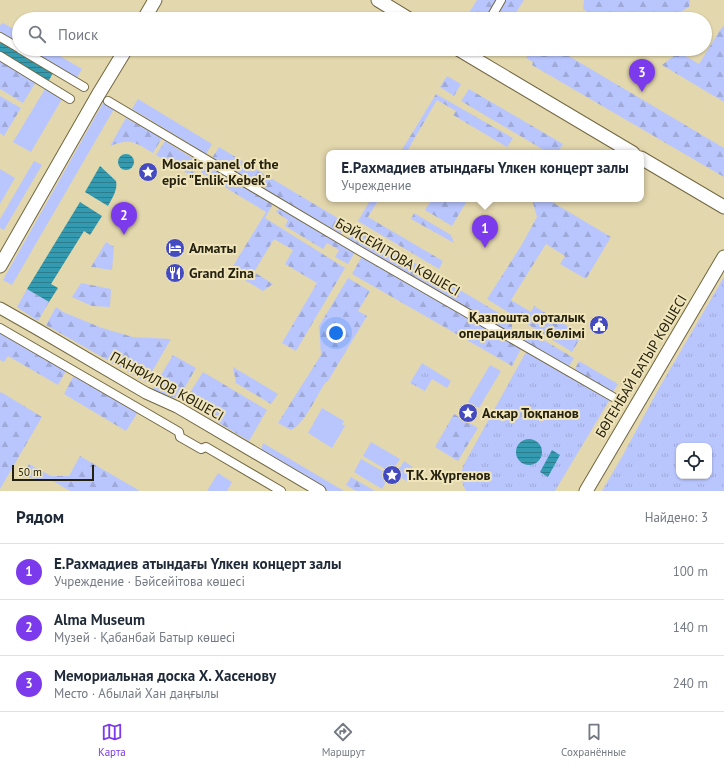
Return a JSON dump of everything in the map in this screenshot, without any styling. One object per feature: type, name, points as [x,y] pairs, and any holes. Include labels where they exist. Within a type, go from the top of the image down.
[{"type":"street","points":[[148,12],[155,0]]},
{"type":"street","points":[[378,0],[398,12]]},
{"type":"street","points":[[494,12],[502,0]]},
{"type":"street","points":[[0,37],[12,44]]},
{"type":"street","points":[[0,56],[70,99]]},
{"type":"street","points":[[32,56],[84,87]]},
{"type":"street","points":[[0,266],[122,56]]},
{"type":"street","points":[[470,56],[628,150]]},
{"type":"street","name":"БӘЙСЕЙІТОВА КӨШЕСІ","points":[[108,101],[360,251],[613,397]]},
{"type":"street","points":[[644,160],[724,207]]},
{"type":"street","name":"БӨГЕНБАЙ БАТЫР КӨШЕСІ","points":[[586,491],[724,257]]},
{"type":"street","name":"ПАНФИЛОВ КӨШЕСІ","points":[[0,308],[146,393],[177,407],[320,491]]},
{"type":"street","points":[[0,328],[179,432],[180,437],[201,449],[206,447],[281,491]]},
{"type":"green space","points":[[477,0],[524,0],[516,12],[469,12]]},
{"type":"green space","points":[[584,0],[690,0],[689,7],[680,12],[588,12],[583,9]]},
{"type":"green space","points":[[3,23],[12,28],[12,41],[0,33],[0,25]]},
{"type":"green space","points":[[724,26],[724,102],[662,65],[674,56],[686,56],[699,64],[704,56],[712,56],[712,43]]},
{"type":"green space","points":[[38,56],[60,56],[82,69],[76,79]]},
{"type":"green space","points":[[527,56],[569,56],[724,148],[724,177],[532,65],[533,62],[526,58]]},
{"type":"green space","points":[[0,60],[36,82],[23,103],[0,89]]},
{"type":"green space","points":[[447,76],[461,84],[454,96],[440,87]]},
{"type":"green space","points":[[45,89],[62,99],[31,152],[13,142]]},
{"type":"green space","points":[[469,89],[563,144],[559,150],[544,150],[461,101]]},
{"type":"green space","points":[[436,94],[513,138],[507,147],[453,115],[456,111],[437,100],[408,150],[402,150]]},
{"type":"green space","points":[[0,96],[21,108],[4,136],[0,133]]},
{"type":"green space","points":[[138,99],[212,144],[205,156],[189,147],[190,144],[132,109]]},
{"type":"green space","points":[[103,103],[114,109],[12,285],[3,280]]},
{"type":"green space","points":[[126,118],[162,138],[153,153],[133,142],[123,142],[110,146]]},
{"type":"green space","points":[[165,141],[200,163],[192,176],[156,155]]},
{"type":"green space","points":[[219,147],[346,223],[341,234],[212,158]]},
{"type":"green space","points":[[34,161],[42,165],[4,230],[0,228],[0,219]]},
{"type":"green space","points":[[206,164],[233,180],[228,189],[201,172]]},
{"type":"green space","points":[[0,169],[15,178],[0,204]]},
{"type":"green space","points":[[233,180],[273,204],[265,218],[345,268],[296,351],[282,343],[317,283],[285,264],[293,250],[274,239],[254,272],[273,284],[263,291],[230,271],[266,212],[228,189]]},
{"type":"green space","points":[[369,202],[377,202],[368,217],[443,261],[439,269],[358,221]]},
{"type":"green space","points":[[430,202],[466,202],[452,226],[425,210]]},
{"type":"green space","points":[[552,202],[611,237],[586,279],[560,264],[565,256],[546,244],[511,300],[531,312],[534,306],[582,335],[572,352],[487,299],[521,246],[537,217],[533,203]]},
{"type":"green space","points":[[279,208],[355,252],[348,264],[335,257],[339,250],[327,243],[323,249],[285,226],[288,220],[276,212]]},
{"type":"green space","points":[[414,213],[451,235],[454,243],[411,219]]},
{"type":"green space","points":[[354,227],[512,321],[512,335],[347,239]]},
{"type":"green space","points":[[106,242],[114,247],[112,270],[91,267]]},
{"type":"green space","points":[[362,256],[521,349],[512,366],[352,274]]},
{"type":"green space","points":[[724,277],[724,491],[602,491],[658,390]]},
{"type":"green space","points":[[348,278],[370,291],[358,311],[367,316],[310,409],[301,422],[291,430],[278,423],[321,355],[319,326]]},
{"type":"green space","points":[[81,283],[111,289],[110,307],[92,306],[72,297]]},
{"type":"green space","points":[[27,289],[49,302],[38,321],[17,307]]},
{"type":"green space","points":[[56,307],[63,312],[102,328],[133,337],[171,339],[146,382],[46,325]]},
{"type":"green space","points":[[523,328],[574,358],[568,368],[523,341]]},
{"type":"green space","points":[[0,331],[66,371],[58,385],[8,356],[4,362],[0,360]]},
{"type":"green space","points":[[526,352],[610,399],[555,491],[466,491],[462,479],[463,466]],"holes":[[[527,439],[535,441],[541,456],[535,463],[524,464],[521,462],[519,443]]]},
{"type":"green space","points":[[173,355],[196,368],[178,399],[152,390]]},
{"type":"green space","points":[[579,361],[618,384],[612,393],[574,371]]},
{"type":"green space","points":[[422,363],[451,381],[447,388],[432,379],[425,391],[410,383]]},
{"type":"green space","points":[[490,365],[501,371],[479,408],[468,402]]},
{"type":"green space","points":[[233,367],[278,394],[271,404],[236,383]]},
{"type":"green space","points":[[203,372],[267,410],[249,441],[184,402]]},
{"type":"green space","points":[[74,375],[138,412],[126,431],[64,394]]},
{"type":"green space","points":[[1,392],[42,417],[0,489],[0,393]]},
{"type":"green space","points":[[322,408],[344,421],[342,424],[345,426],[332,448],[308,433]]},
{"type":"green space","points":[[454,414],[478,428],[458,461],[435,447]]},
{"type":"green space","points":[[371,442],[400,459],[394,468],[387,470],[363,456]]},
{"type":"green space","points":[[263,443],[344,491],[328,491],[261,452]]},
{"type":"green space","points":[[80,456],[140,491],[70,491],[53,481],[22,477],[29,464],[51,476],[69,476]]},
{"type":"green space","points":[[361,459],[386,473],[385,475],[387,480],[382,489],[354,472]]},
{"type":"green space","points":[[404,461],[414,468],[407,481],[400,477],[398,471]]},
{"type":"green space","points":[[218,473],[232,482],[227,491],[207,491]]},
{"type":"green space","points":[[351,477],[375,491],[356,491],[346,485]]},
{"type":"shaded area","points":[[1,42],[12,49],[12,56],[24,56],[53,73],[48,82],[0,53]]},
{"type":"shaded area","points":[[123,154],[129,154],[134,159],[132,168],[129,170],[123,170],[118,165],[118,159]]},
{"type":"shaded area","points":[[100,166],[116,181],[115,191],[108,206],[85,192]]},
{"type":"shaded area","points":[[80,202],[102,216],[90,235],[84,231],[51,284],[58,288],[49,302],[27,289]]},
{"type":"shaded area","points":[[529,439],[538,443],[542,452],[538,461],[529,465],[520,461],[516,452],[520,443]]},
{"type":"shaded area","points":[[552,450],[560,455],[548,477],[540,472]]},
{"type":"place","name":"Мемориальная доска Х. Хасенову","points":[[642,92]]},
{"type":"place","name":"Mosaic panel of the epic \"Enlik-Kebek\"","points":[[148,172]]},
{"type":"place","name":"Alma Museum","points":[[124,235]]},
{"type":"place","name":"Алматы","points":[[175,248]]},
{"type":"place","name":"Е.Рахмадиев атындағы Үлкен концерт залы","points":[[485,248]]},
{"type":"place","name":"Grand Zina","points":[[175,273]]},
{"type":"place","name":"Қазпошта орталық операциялық бөлімі","points":[[599,325]]},
{"type":"place","name":"Асқар Тоқпанов","points":[[468,413]]},
{"type":"place","name":"Т.К. Жүргенов","points":[[392,475]]}]
